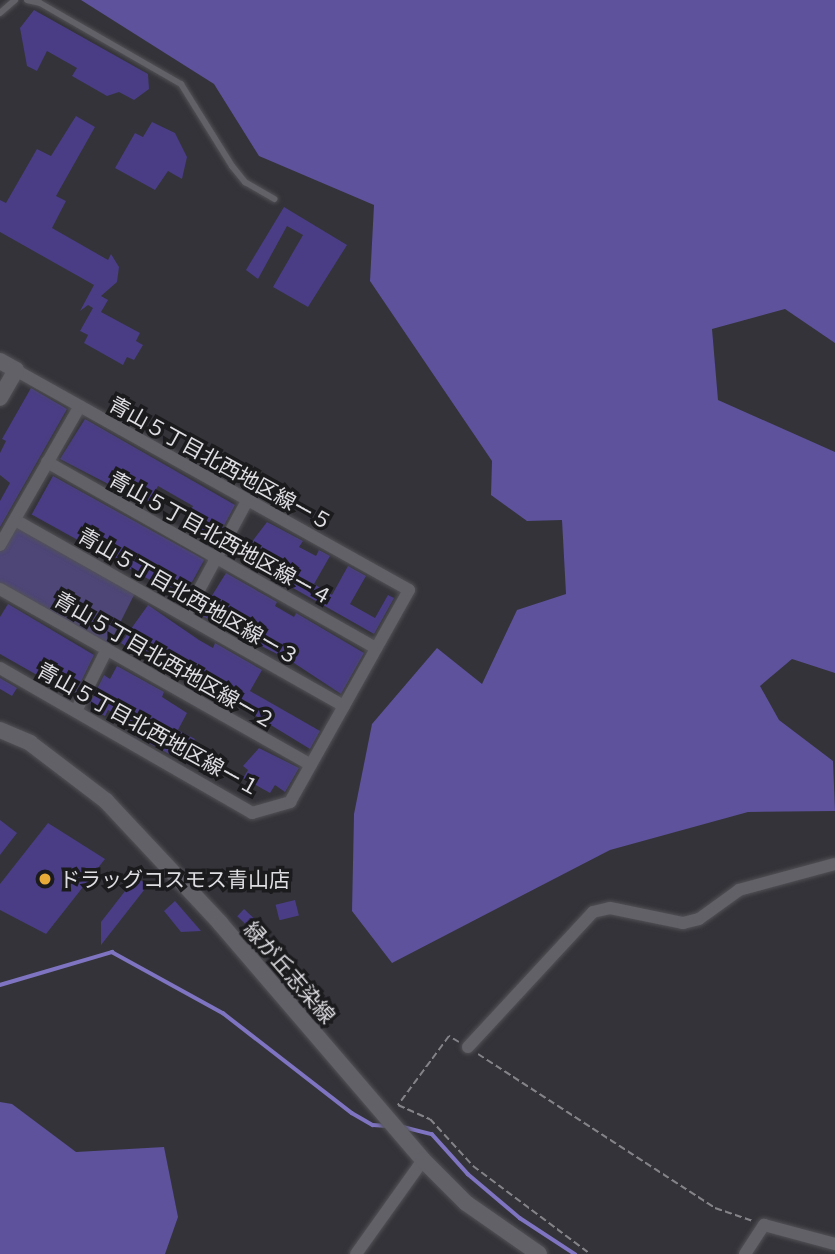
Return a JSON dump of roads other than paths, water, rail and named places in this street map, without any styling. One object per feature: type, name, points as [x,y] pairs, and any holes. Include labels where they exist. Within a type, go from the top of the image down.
[{"type":"street","points":[[0,361],[16,370],[0,398]]},
{"type":"street","name":"青山５丁目北西地区線ー５","points":[[16,370],[409,590]]},
{"type":"street","points":[[0,545],[80,406]]},
{"type":"street","name":"青山５丁目北西地区線ー４","points":[[47,463],[376,648]]},
{"type":"street","points":[[184,616],[247,501]]},
{"type":"street","name":"青山５丁目北西地区線ー３","points":[[15,520],[344,706]]},
{"type":"street","name":"青山５丁目北西地区線ー２","points":[[0,589],[311,765]]},
{"type":"street","name":"青山５丁目北西地区線ー１","points":[[0,668],[252,813],[290,802],[409,590]]},
{"type":"street","points":[[76,711],[107,649]]},
{"type":"street","name":"緑が丘志染線","points":[[0,730],[30,743],[106,801],[220,923],[423,1160],[466,1203],[539,1254]]},
{"type":"street","points":[[468,1047],[593,912],[610,908],[683,923],[699,919],[739,890],[835,864]]},
{"type":"street","points":[[357,1254],[423,1160]]},
{"type":"street","points":[[744,1254],[764,1224],[835,1244]]},
{"type":"lane","points":[[0,13],[15,0]]},
{"type":"lane","points":[[27,0],[40,3],[181,84],[232,166],[245,181],[275,199]]},
{"type":"waterway","points":[[0,985],[112,952],[223,1013],[352,1113],[373,1125],[388,1126]]},
{"type":"waterway","points":[[403,1127],[432,1134],[468,1174],[520,1218],[575,1254]]},
{"type":"place","name":"ドラッグコスモス青山店","points":[[45,879]]}]
